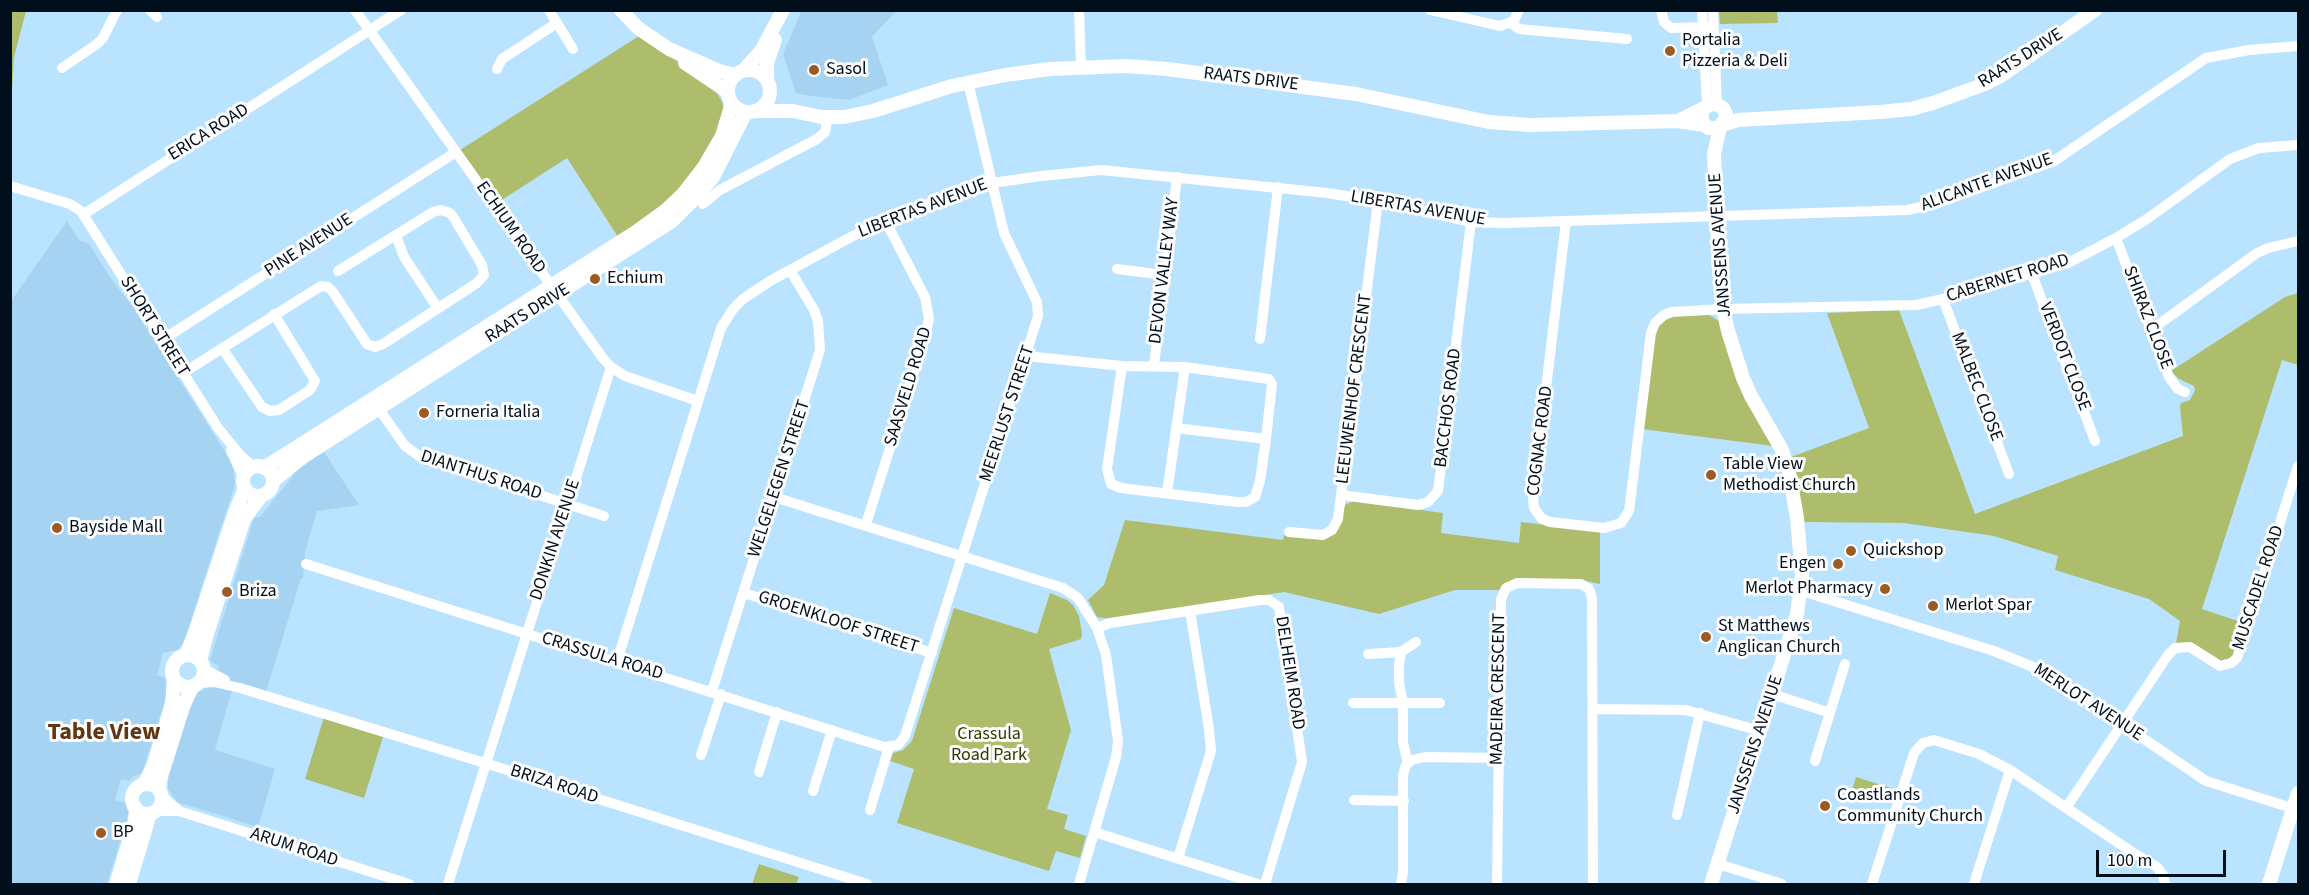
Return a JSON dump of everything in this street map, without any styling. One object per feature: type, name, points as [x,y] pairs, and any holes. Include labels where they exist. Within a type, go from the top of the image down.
[{"type":"street","points":[[62,68],[103,38],[117,10]]},
{"type":"street","name":"ECHIUM ROAD","points":[[355,10],[611,367],[639,382],[698,401]]},
{"type":"street","name":"ERICA ROAD","points":[[84,214],[401,10]]},
{"type":"street","points":[[549,10],[573,49]]},
{"type":"street","points":[[621,10],[638,28],[669,49],[730,98],[740,110],[752,111],[768,101],[766,63],[783,11]]},
{"type":"street","points":[[1079,10],[1081,67]]},
{"type":"street","points":[[1430,10],[1500,26],[1511,23],[1519,10]]},
{"type":"street","points":[[1661,10],[1664,22],[1671,28],[1709,27]]},
{"type":"street","points":[[1702,10],[1709,27]]},
{"type":"street","points":[[1712,107],[1726,117],[1713,126],[1701,118],[1712,107],[1709,27],[1713,10]]},
{"type":"street","name":"RAATS DRIVE","points":[[259,468],[555,290],[657,232],[690,204],[713,177],[752,111],[793,111],[828,118],[866,113],[935,90],[1031,71],[1081,67],[1147,67],[1335,91],[1504,124],[1677,121],[1713,126],[1738,120],[1911,109],[1955,96],[2002,75],[2096,10]]},
{"type":"street","points":[[730,98],[729,84],[761,51],[783,11]]},
{"type":"street","points":[[497,69],[502,59],[557,23]]},
{"type":"street","points":[[1511,23],[1519,29],[1627,39]]},
{"type":"street","name":"ALICANTE AVENUE","points":[[1716,215],[1907,210],[1935,204],[2054,161],[2206,58],[2248,50],[2298,46]]},
{"type":"street","points":[[669,49],[719,71],[759,72],[781,102],[793,111]]},
{"type":"street","name":"MEERLUST STREET","points":[[870,810],[894,746],[905,736],[1037,324],[1038,309],[1004,233],[968,82]]},
{"type":"street","name":"RAATS DRIVE","points":[[273,481],[291,464],[379,409],[555,290],[676,201],[699,175],[712,154],[727,123],[730,98]]},
{"type":"street","name":"RAATS DRIVE","points":[[1677,121],[1712,107],[1737,114],[1800,115]]},
{"type":"street","points":[[703,204],[720,190],[773,160],[818,139],[825,132],[828,118]]},
{"type":"street","name":"JANSSENS AVENUE","points":[[1712,885],[1797,614],[1802,591],[1800,542],[1789,472],[1782,450],[1743,378],[1723,309],[1716,215],[1713,126]]},
{"type":"street","name":"CABERNET ROAD","points":[[1723,309],[1907,306],[1943,299],[2068,263],[2147,219],[2230,159],[2259,148],[2298,146]]},
{"type":"street","name":"PINE AVENUE","points":[[162,340],[456,152]]},
{"type":"street","name":"LIBERTAS AVENUE","points":[[617,661],[722,328],[733,309],[743,299],[790,270],[885,220],[992,183],[1101,170],[1278,187],[1378,201],[1471,222],[1504,223],[1716,215]]},
{"type":"street","name":"DEVON VALLEY WAY","points":[[1155,365],[1177,177]]},
{"type":"street","points":[[10,186],[70,204],[84,214]]},
{"type":"street","points":[[1260,339],[1278,187]]},
{"type":"street","name":"LEEUWENHOF CRESCENT","points":[[1289,532],[1323,535],[1332,530],[1338,519],[1378,201]]},
{"type":"street","points":[[183,373],[316,288],[325,286],[333,292],[364,341],[375,347],[477,283],[484,275],[482,265],[454,218],[447,211],[436,211],[338,271]]},
{"type":"street","name":"SHORT STREET","points":[[84,214],[226,440],[244,483]]},
{"type":"street","name":"SAASVELD ROAD","points":[[866,524],[926,337],[929,318],[925,297],[885,220]]},
{"type":"street","name":"COGNAC ROAD","points":[[1566,220],[1533,496],[1534,508],[1542,519],[1605,528],[1614,527],[1624,520],[1629,511],[1651,333],[1655,323],[1659,318],[1672,312],[1723,309]]},
{"type":"street","name":"BACCHOS ROAD","points":[[1341,495],[1418,505],[1428,502],[1438,491],[1471,222]]},
{"type":"street","points":[[396,235],[405,257],[437,307]]},
{"type":"street","name":"SHIRAZ CLOSE","points":[[2116,238],[2169,377],[2178,389],[2185,392]]},
{"type":"street","points":[[2151,330],[2257,253],[2298,241]]},
{"type":"street","points":[[1117,269],[1164,275]]},
{"type":"street","name":"WELGELEGEN STREET","points":[[701,756],[744,593],[817,360],[820,342],[818,321],[790,270]]},
{"type":"street","name":"VERDOT CLOSE","points":[[2032,273],[2096,441]]},
{"type":"street","name":"MALBEC CLOSE","points":[[1943,299],[2009,474]]},
{"type":"street","points":[[222,348],[262,407],[268,411],[279,410],[310,390],[315,381],[274,314]]},
{"type":"street","points":[[1026,356],[1122,366],[1185,367],[1269,379],[1272,384],[1259,489],[1252,500],[1237,502],[1117,487],[1111,484],[1107,469],[1122,366]]},
{"type":"street","name":"DONKIN AVENUE","points":[[448,885],[525,634],[611,367]]},
{"type":"street","points":[[1167,493],[1185,367]]},
{"type":"street","name":"DIANTHUS ROAD","points":[[379,409],[412,453],[604,516]]},
{"type":"street","points":[[1176,428],[1266,439]]},
{"type":"street","name":"SHORT STREET","points":[[226,440],[259,468]]},
{"type":"street","name":"MUSCADEL ROAD","points":[[2121,724],[2175,648],[2190,647],[2220,666],[2231,663],[2237,658],[2298,466]]},
{"type":"street","points":[[129,885],[153,812],[161,805],[161,776],[180,717],[196,685],[204,677],[202,665],[206,637],[244,519],[261,496],[270,490],[273,481],[269,472],[259,468],[249,470],[195,633],[186,655],[174,663],[172,704],[153,767],[144,784]]},
{"type":"street","points":[[244,483],[252,495],[261,496]]},
{"type":"street","points":[[774,496],[1064,588],[1078,598],[1097,628],[1107,655],[1118,741],[1079,885]]},
{"type":"street","name":"CRASSULA ROAD","points":[[306,564],[832,730],[894,746]]},
{"type":"street","name":"MADEIRA CRESCENT","points":[[1497,885],[1501,599],[1503,591],[1509,585],[1577,584],[1585,586],[1590,591],[1593,601],[1593,885]]},
{"type":"street","name":"MERLOT AVENUE","points":[[1802,591],[2018,660],[2054,678],[2206,780],[2296,809]]},
{"type":"street","name":"GROENKLOOF STREET","points":[[744,593],[932,652]]},
{"type":"street","name":"DELHEIM ROAD","points":[[1097,628],[1110,623],[1269,600],[1278,607],[1281,613],[1302,762],[1265,885]]},
{"type":"street","points":[[1178,858],[1211,751],[1190,611]]},
{"type":"street","points":[[1368,654],[1401,652],[1416,642]]},
{"type":"street","points":[[1401,652],[1399,683],[1403,703],[1403,743],[1407,760],[1403,775],[1401,885]]},
{"type":"street","points":[[186,655],[195,657],[202,665]]},
{"type":"street","points":[[1815,761],[1845,664]]},
{"type":"street","name":"BRIZA ROAD","points":[[202,665],[240,687]]},
{"type":"street","points":[[174,680],[180,686],[196,685]]},
{"type":"street","name":"BRIZA ROAD","points":[[196,685],[214,682],[240,687],[867,885]]},
{"type":"street","points":[[1772,694],[1830,713]]},
{"type":"street","points":[[1353,703],[1440,703]]},
{"type":"street","points":[[1594,709],[1674,708],[1700,712],[1760,731]]},
{"type":"street","points":[[759,772],[777,712]]},
{"type":"street","points":[[1677,815],[1700,712]]},
{"type":"street","points":[[2066,808],[2121,724]]},
{"type":"street","points":[[813,791],[832,730]]},
{"type":"street","points":[[1872,885],[1914,753],[1923,743],[1934,740],[1979,754],[2010,770],[2157,867],[2163,875],[2165,885]]},
{"type":"street","points":[[1407,760],[1425,757],[1498,758]]},
{"type":"street","points":[[1974,885],[2010,770]]},
{"type":"street","points":[[116,885],[135,822],[133,793],[144,784],[154,785],[161,793]]},
{"type":"street","name":"ARUM ROAD","points":[[161,793],[179,811]]},
{"type":"street","points":[[2269,885],[2296,809],[2298,793]]},
{"type":"street","points":[[1354,800],[1404,801]]},
{"type":"street","points":[[135,808],[144,813],[153,812]]},
{"type":"street","name":"ARUM ROAD","points":[[153,812],[179,811],[409,885]]},
{"type":"street","points":[[1094,832],[1258,885]]},
{"type":"street","points":[[1718,864],[1782,885]]},
{"type":"shaded area","points":[[802,10],[896,11],[872,37],[888,85],[849,100],[796,93],[783,54]]},
{"type":"shaded area","points":[[67,221],[79,240],[89,244],[114,283],[133,307],[229,458],[235,484],[183,644],[177,650],[163,653],[157,675],[165,678],[166,697],[142,773],[132,777],[130,781],[121,779],[115,800],[126,803],[130,809],[107,884],[11,884],[11,301]]},
{"type":"shaded area","points":[[324,452],[359,505],[317,511],[305,552],[303,578],[301,578],[265,695],[233,686],[215,750],[275,769],[258,827],[177,802],[168,789],[168,779],[192,701],[200,691],[208,687],[219,667],[210,660],[254,518],[260,517],[294,472]]},
{"type":"green space","points":[[11,10],[26,11],[14,57],[11,105]]},
{"type":"green space","points":[[1719,11],[1777,11],[1778,23],[1720,24]]},
{"type":"green space","points":[[639,36],[707,81],[714,87],[722,102],[724,111],[720,126],[691,177],[669,200],[618,237],[567,158],[497,203],[460,150]]},
{"type":"green space","points":[[2298,293],[2298,365],[2282,360],[2202,609],[2244,623],[2233,658],[2224,663],[2176,644],[2180,621],[2149,599],[2055,570],[2058,556],[1994,536],[1904,523],[1804,522],[1791,457],[1869,428],[1827,313],[1899,310],[1975,514],[2183,436],[2181,403],[2190,400],[2195,390],[2194,386],[2179,379],[2171,371],[2285,297]]},
{"type":"green space","points":[[1709,315],[1719,321],[1773,446],[1642,429],[1654,334],[1660,323],[1672,316]]},
{"type":"green space","points":[[1355,501],[1443,513],[1441,533],[1519,543],[1521,522],[1600,531],[1600,584],[1581,580],[1499,590],[1455,590],[1379,614],[1284,592],[1112,619],[1097,617],[1088,600],[1104,585],[1125,520],[1283,540],[1284,535],[1319,539],[1346,504]]},
{"type":"green space","name":"Crassula Road Park","points":[[1050,593],[1073,605],[1079,616],[1082,633],[1081,639],[1049,649],[1071,730],[1047,809],[1068,815],[1064,829],[1086,836],[1080,858],[1056,851],[1049,871],[897,823],[914,769],[890,761],[893,753],[903,750],[912,741],[954,608],[1037,634]]},
{"type":"green space","points":[[324,717],[383,737],[364,798],[305,779]]},
{"type":"green space","points":[[1856,777],[1897,790],[1893,803],[1852,790]]},
{"type":"green space","points":[[759,864],[799,877],[796,884],[752,884]]},
{"type":"waterway","points":[[10,14],[12,10]]},
{"type":"place","name":"Portalia Pizzeria & Deli","points":[[1670,51]]},
{"type":"place","name":"Sasol","points":[[814,70]]},
{"type":"place","name":"Echium","points":[[595,279]]},
{"type":"place","name":"Forneria Italia","points":[[424,413]]},
{"type":"place","name":"Table View Methodist Church","points":[[1711,475]]},
{"type":"place","name":"Bayside Mall","points":[[57,528]]},
{"type":"place","name":"Quickshop","points":[[1851,551]]},
{"type":"place","name":"Engen","points":[[1838,564]]},
{"type":"place","name":"Merlot Pharmacy","points":[[1885,589]]},
{"type":"place","name":"Briza","points":[[227,592]]},
{"type":"place","name":"Merlot Spar","points":[[1933,606]]},
{"type":"place","name":"St Matthews Anglican Church","points":[[1706,637]]},
{"type":"place","name":"Coastlands Community Church","points":[[1825,806]]},
{"type":"place","name":"BP","points":[[101,833]]},
{"type":"district","name":"Table View","points":[[104,734]]}]
